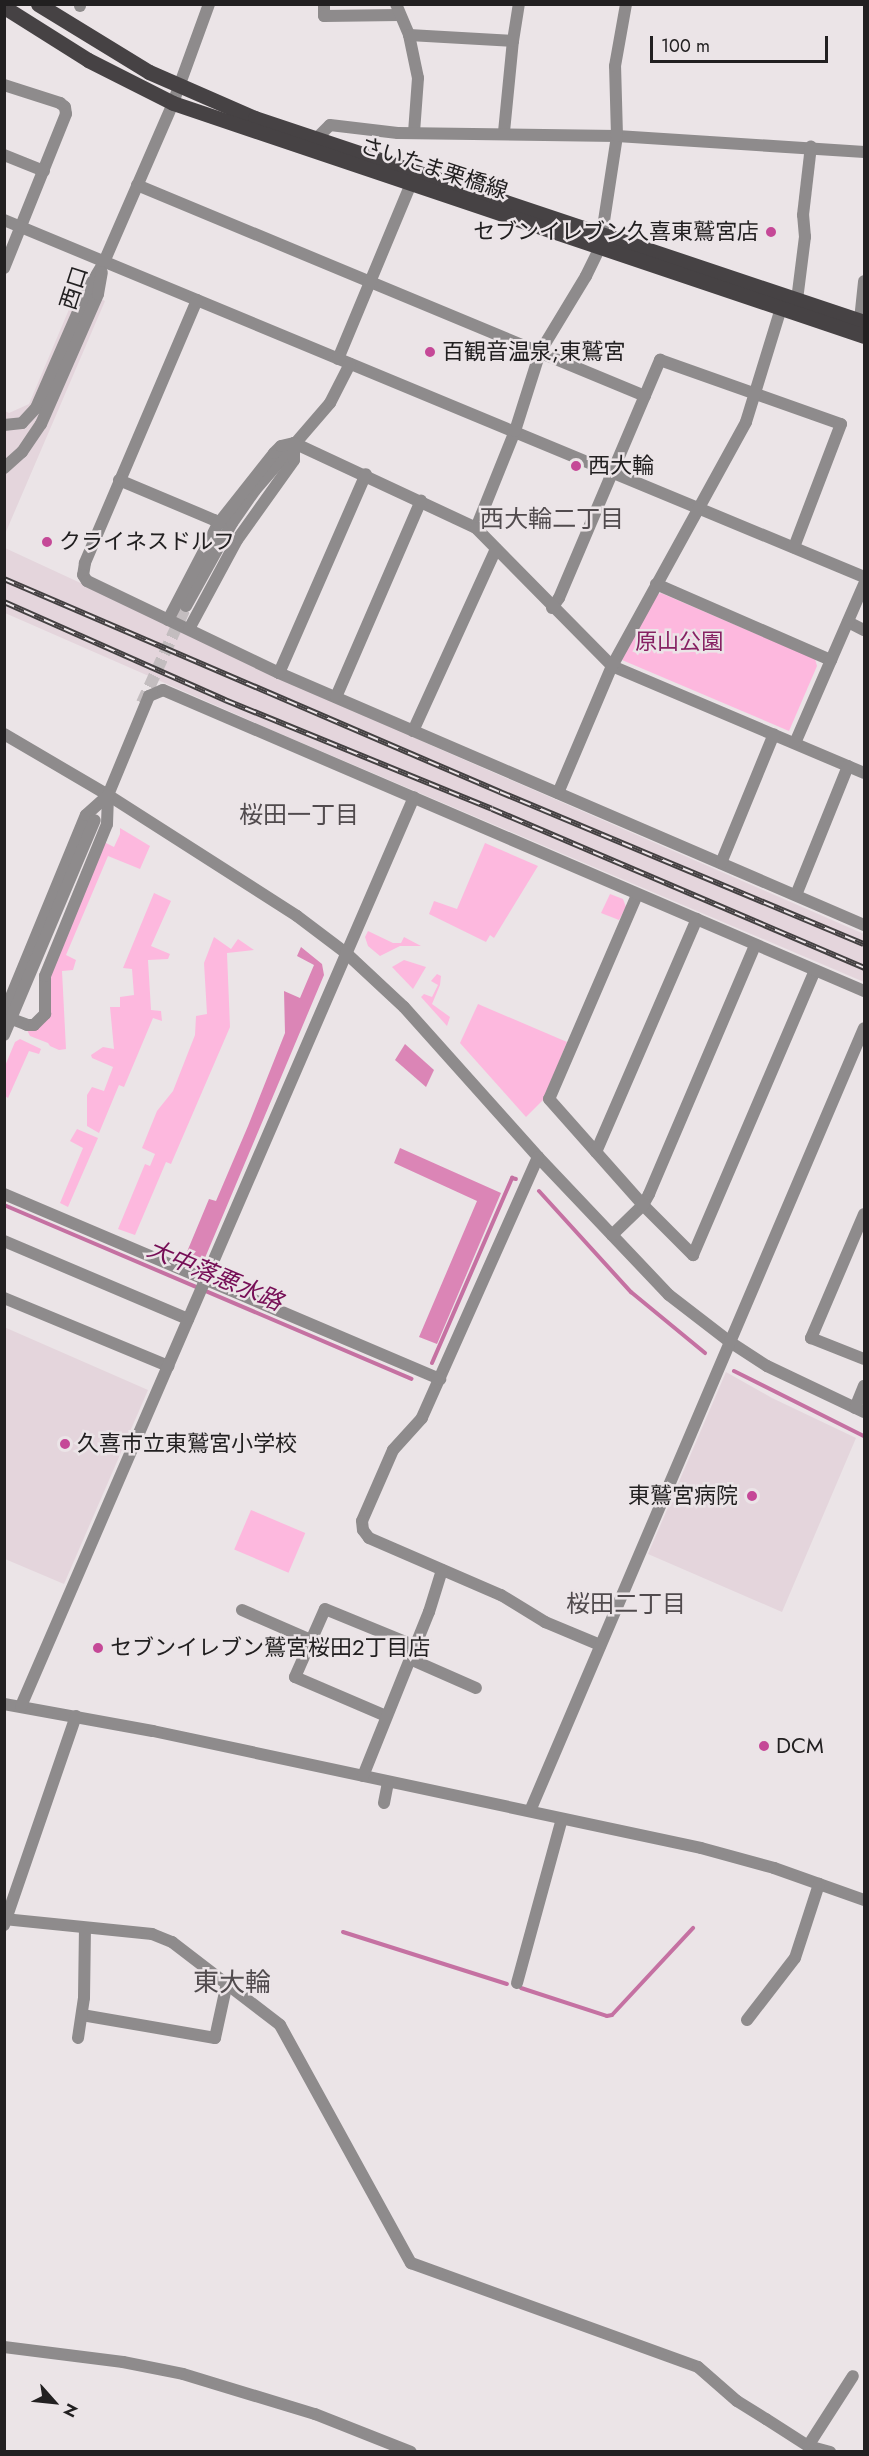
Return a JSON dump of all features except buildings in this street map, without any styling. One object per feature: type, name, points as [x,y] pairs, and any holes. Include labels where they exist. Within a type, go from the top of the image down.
[{"type":"main road","name":"さいたま栗橋線","points":[[38,4],[149,72],[255,118],[317,138],[864,336]]},
{"type":"main road","name":"さいたま栗橋線","points":[[4,7],[88,60],[173,103],[411,184],[862,321]]},
{"type":"street","points":[[104,262],[180,87],[209,4]]},
{"type":"street","points":[[324,4],[324,16],[397,10],[409,35],[418,78],[414,133]]},
{"type":"street","points":[[504,132],[519,4]]},
{"type":"street","points":[[476,528],[515,432],[540,352],[586,276],[601,241],[617,136],[615,66],[626,4]]},
{"type":"street","points":[[409,35],[513,41]]},
{"type":"street","points":[[4,86],[65,106],[66,114],[4,268]]},
{"type":"street","points":[[317,138],[330,124],[414,133],[504,132],[617,136],[810,146],[864,152]]},
{"type":"street","points":[[797,300],[805,237],[803,216],[810,146]]},
{"type":"street","points":[[4,155],[44,171]]},
{"type":"street","points":[[186,606],[232,523],[294,443],[330,403],[371,282],[411,184]]},
{"type":"street","points":[[137,185],[645,396]]},
{"type":"street","points":[[4,220],[864,577]]},
{"type":"street","name":"西口","points":[[4,425],[16,426],[31,416],[88,289],[104,262]]},
{"type":"street","name":"西口","points":[[4,468],[22,452],[40,424],[98,294],[104,262]]},
{"type":"street","points":[[862,321],[864,281]]},
{"type":"street","points":[[197,300],[84,563],[83,575],[87,581],[279,673],[864,925]]},
{"type":"street","points":[[558,793],[612,666],[746,422],[782,308]]},
{"type":"street","points":[[552,608],[559,598],[660,360],[841,423],[794,547]]},
{"type":"street","points":[[189,629],[237,540],[294,460],[294,443]]},
{"type":"street","points":[[168,620],[219,524],[274,453],[281,446],[294,443],[366,474],[476,528],[552,608],[612,666],[864,773]]},
{"type":"street","points":[[279,673],[366,474]]},
{"type":"street","points":[[119,480],[219,524]]},
{"type":"street","points":[[336,697],[421,501]]},
{"type":"street","points":[[413,731],[496,549]]},
{"type":"street","points":[[795,743],[864,584]]},
{"type":"street","points":[[656,585],[831,660]]},
{"type":"street","points":[[848,622],[864,630]]},
{"type":"street","points":[[8,1018],[27,1025],[34,1025],[45,1014],[45,976],[107,824],[108,795],[149,696],[163,690],[864,991]]},
{"type":"street","points":[[4,734],[108,795],[297,916],[346,953],[404,1007],[538,1156],[669,1295],[730,1342],[778,1371],[860,1410],[864,1386]]},
{"type":"street","points":[[721,863],[774,734]]},
{"type":"street","points":[[796,895],[848,766]]},
{"type":"street","points":[[8,1018],[8,1004],[86,815],[108,795]]},
{"type":"street","points":[[21,1706],[414,797]]},
{"type":"street","points":[[4,1035],[8,1018],[95,820]]},
{"type":"street","points":[[637,895],[549,1098],[643,1205],[693,1255],[815,971]]},
{"type":"street","points":[[596,1152],[697,919]]},
{"type":"street","points":[[612,1235],[643,1205],[755,946]]},
{"type":"street","points":[[530,1811],[730,1342],[860,1052],[864,1028]]},
{"type":"street","points":[[538,1156],[422,1418],[393,1450],[362,1521],[363,1530],[369,1538],[501,1595],[544,1622],[600,1645]]},
{"type":"street","points":[[4,1194],[440,1379]]},
{"type":"street","points":[[864,1214],[811,1338],[864,1359]]},
{"type":"street","points":[[4,1241],[188,1319]]},
{"type":"street","points":[[4,1298],[168,1366]]},
{"type":"street","points":[[363,1776],[415,1646],[442,1570]]},
{"type":"street","points":[[386,1716],[295,1677],[325,1609],[415,1646]]},
{"type":"street","points":[[242,1610],[311,1640]]},
{"type":"street","points":[[410,1659],[476,1688]]},
{"type":"street","points":[[4,1704],[76,1716],[711,1851],[864,1900]]},
{"type":"street","points":[[76,1716],[5,1921],[152,1934],[162,1937],[227,1983],[279,2025],[286,2034],[411,2263],[698,2367],[737,2401],[808,2446],[830,2451]]},
{"type":"street","points":[[384,1803],[388,1782]]},
{"type":"street","points":[[517,1983],[562,1819]]},
{"type":"street","points":[[747,2020],[795,1958],[819,1884]]},
{"type":"street","points":[[78,2038],[82,2015],[85,1928]]},
{"type":"street","points":[[82,2015],[215,2038],[227,1983]]},
{"type":"street","points":[[4,2347],[123,2362],[183,2374],[315,2414],[411,2451]]},
{"type":"street","points":[[808,2446],[854,2376]]},
{"type":"shaded area","points":[[78,288],[105,301],[5,534],[5,411],[9,413],[29,404]]},
{"type":"shaded area","points":[[5,548],[435,747],[864,934],[864,982],[274,731],[5,613]]},
{"type":"shaded area","points":[[301,947],[322,964],[324,975],[202,1265],[194,1270],[175,1261],[174,1256],[184,1259],[209,1199],[216,1201],[248,1126],[285,1033],[284,991],[300,998],[314,965],[297,956]]},
{"type":"shaded area","points":[[405,1044],[434,1070],[426,1087],[395,1060]]},
{"type":"shaded area","points":[[400,1148],[501,1193],[437,1344],[419,1337],[477,1201],[394,1163]]},
{"type":"shaded area","name":"久喜市立東鷲宮小学校","points":[[4,1327],[148,1390],[64,1584],[5,1559]]},
{"type":"shaded area","name":"東鷲宮病院","points":[[726,1372],[772,1398],[856,1438],[782,1612],[648,1554]]},
{"type":"green space","name":"原山公園","points":[[661,593],[815,659],[817,666],[789,731],[622,660],[656,595]]},
{"type":"green space","points":[[120,828],[150,846],[140,869],[108,856],[66,955],[76,960],[73,970],[62,971],[66,1049],[59,1050],[30,1036],[27,1030],[42,1025],[47,979],[104,842],[114,847],[120,834]]},
{"type":"green space","points":[[485,843],[538,866],[494,938],[490,935],[486,942],[429,914],[434,901],[457,909]]},
{"type":"green space","points":[[154,893],[171,901],[151,946],[170,954],[168,959],[148,960],[151,1010],[161,1011],[162,1021],[153,1018],[124,1087],[119,1085],[99,1133],[87,1126],[87,1095],[92,1087],[104,1091],[113,1067],[92,1058],[91,1055],[103,1047],[114,1049],[110,1007],[120,1007],[120,997],[134,995],[132,969],[123,968]]},
{"type":"green space","points":[[610,894],[623,899],[626,907],[619,920],[601,913]]},
{"type":"green space","points":[[368,931],[393,943],[401,943],[404,937],[421,946],[400,946],[380,956],[368,946],[365,937]]},
{"type":"green space","points":[[214,937],[231,949],[238,939],[254,950],[227,953],[230,1027],[171,1164],[166,1162],[135,1235],[118,1229],[145,1164],[150,1166],[155,1154],[142,1148],[157,1111],[173,1091],[195,1035],[196,1016],[207,1014],[204,963]]},
{"type":"green space","points":[[404,960],[426,967],[413,989],[392,967]]},
{"type":"green space","points":[[437,974],[441,976],[440,985],[432,1004],[450,1017],[447,1026],[421,997],[424,994],[432,997],[438,985],[431,981]]},
{"type":"green space","points":[[478,1004],[567,1042],[544,1099],[526,1117],[460,1043]]},
{"type":"green space","points":[[20,1039],[41,1049],[39,1054],[29,1051],[8,1098],[5,1096],[5,1066],[15,1042]]},
{"type":"green space","points":[[77,1129],[98,1138],[68,1207],[60,1203],[83,1148],[70,1141]]},
{"type":"green space","points":[[251,1510],[305,1533],[289,1573],[234,1550]]},
{"type":"waterway","name":"大中落悪水路","points":[[432,1363],[512,1178],[516,1179]]},
{"type":"waterway","name":"大中落悪水路","points":[[539,1191],[631,1292],[705,1353]]},
{"type":"waterway","name":"大中落悪水路","points":[[4,1205],[411,1379]]},
{"type":"waterway","name":"大中落悪水路","points":[[734,1371],[864,1436]]},
{"type":"waterway","points":[[521,1988],[607,2016],[612,2015],[693,1928]]},
{"type":"waterway","points":[[343,1932],[507,1984]]},
{"type":"tunnel","points":[[142,703],[186,606]]},
{"type":"railway","points":[[4,579],[500,792],[864,944]]},
{"type":"railway","points":[[4,602],[225,700],[492,809],[864,968]]},
{"type":"place","name":"セブンイレブン久喜東鷲宮店","points":[[771,232]]},
{"type":"place","name":"百観音温泉;東鷲宮","points":[[430,352]]},
{"type":"place","name":"西大輪","points":[[576,466]]},
{"type":"place","name":"クライネスドルフ","points":[[47,542]]},
{"type":"place","name":"久喜市立東鷲宮小学校","points":[[65,1444]]},
{"type":"place","name":"東鷲宮病院","points":[[752,1496]]},
{"type":"place","name":"セブンイレブン鷲宮桜田2丁目店","points":[[98,1648]]},
{"type":"place","name":"DCM","points":[[764,1746]]},
{"type":"district","name":"西大輪二丁目","points":[[552,519]]},
{"type":"district","name":"桜田一丁目","points":[[299,815]]},
{"type":"district","name":"桜田二丁目","points":[[626,1604]]},
{"type":"district","name":"東大輪","points":[[232,1983]]}]
